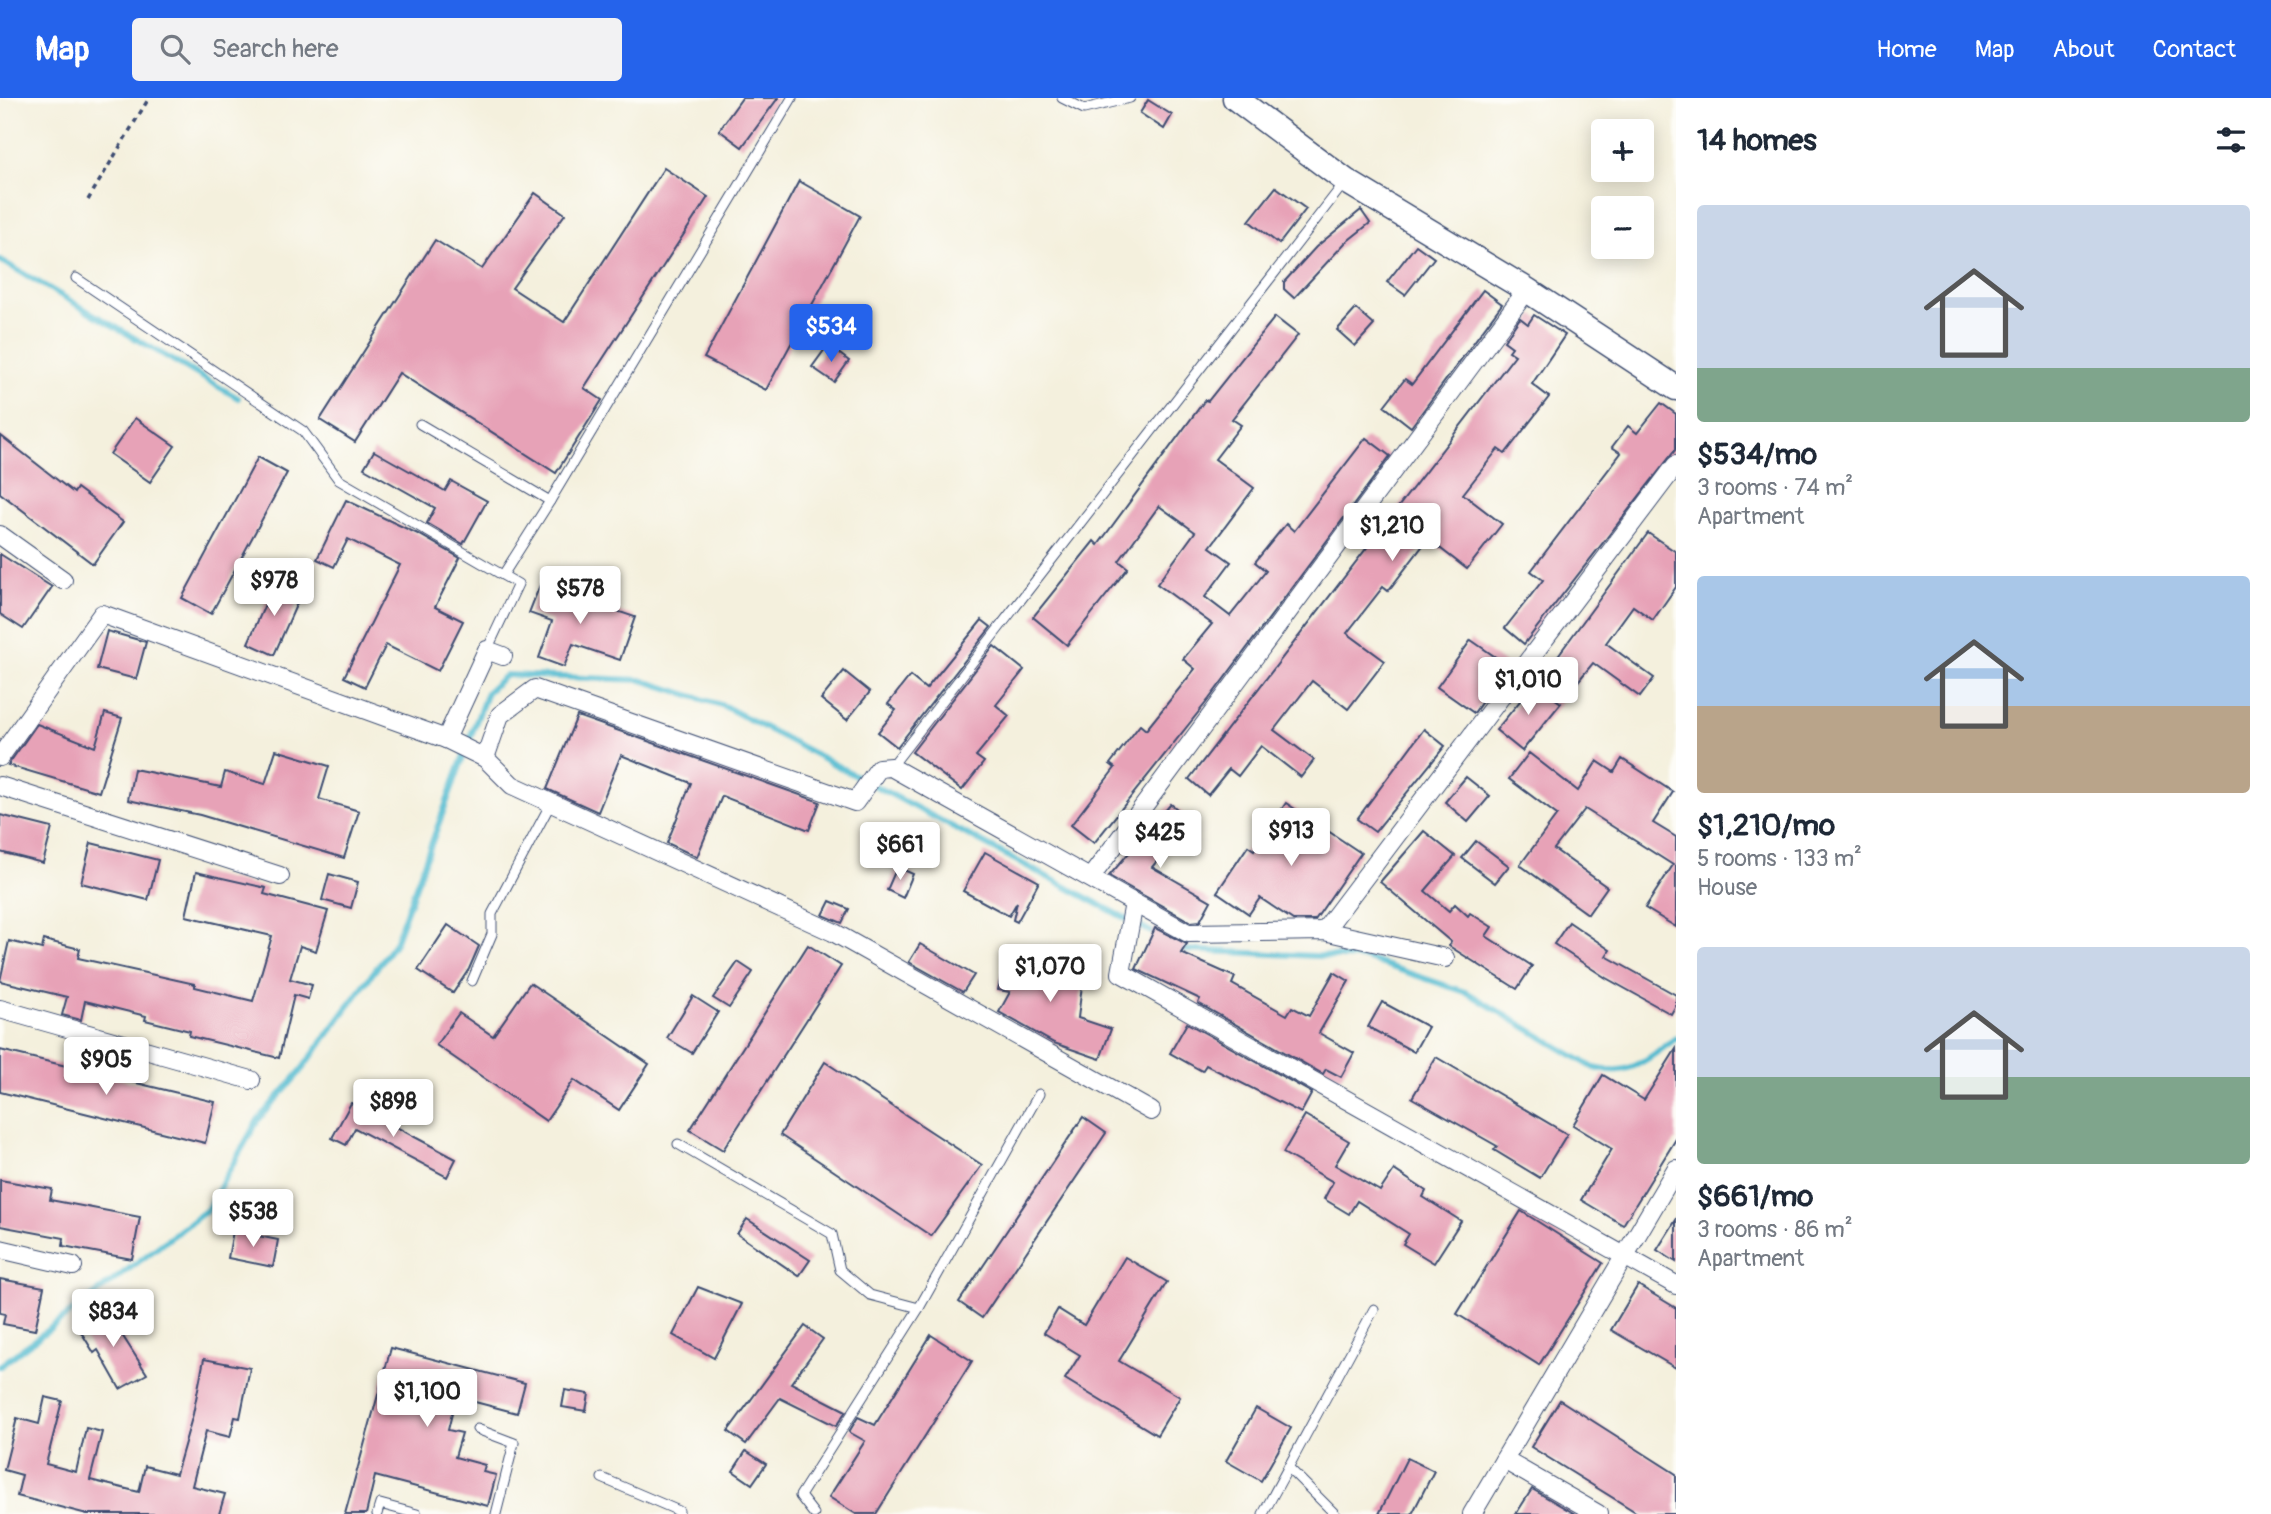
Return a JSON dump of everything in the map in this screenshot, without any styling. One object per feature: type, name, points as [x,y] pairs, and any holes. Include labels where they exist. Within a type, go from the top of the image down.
[{"type":"main road","points":[[1235,98],[1346,181],[1527,290],[1676,388]]},
{"type":"street","points":[[1091,877],[1527,290]]},
{"type":"street","points":[[1324,930],[1676,465]]},
{"type":"street","points":[[0,535],[63,580]]},
{"type":"street","points":[[0,757],[102,614],[446,738],[485,758],[512,785],[833,932],[1151,1111]]},
{"type":"street","points":[[446,738],[495,653]]},
{"type":"street","points":[[485,758],[500,715],[535,690],[855,802],[878,768],[891,767],[1091,877],[1132,915],[1188,933],[1324,930],[1445,958]]},
{"type":"street","points":[[0,786],[280,876]]},
{"type":"street","points":[[1132,915],[1121,973],[1624,1253],[1676,1285]]},
{"type":"street","points":[[0,1009],[251,1080]]},
{"type":"street","points":[[1472,1514],[1676,1169]]},
{"type":"street","points":[[0,1249],[73,1266]]},
{"type":"street","points":[[1504,1461],[1598,1514]]},
{"type":"lane","points":[[503,575],[792,98]]},
{"type":"lane","points":[[1062,98],[1084,109],[1130,98]]},
{"type":"lane","points":[[891,767],[1346,181]]},
{"type":"lane","points":[[76,278],[303,430],[339,480],[518,583],[495,653]]},
{"type":"lane","points":[[420,424],[550,501]]},
{"type":"lane","points":[[472,981],[492,934],[492,914],[551,803]]},
{"type":"lane","points":[[814,1514],[800,1496],[919,1308],[1039,1094]]},
{"type":"lane","points":[[678,1144],[832,1234],[840,1270],[870,1295],[919,1308]]},
{"type":"lane","points":[[1263,1514],[1374,1309]]},
{"type":"lane","points":[[477,1429],[513,1443],[496,1514]]},
{"type":"lane","points":[[1288,1467],[1335,1514]]},
{"type":"lane","points":[[603,1478],[679,1511],[678,1514]]},
{"type":"lane","points":[[377,1514],[380,1504],[417,1514]]},
{"type":"path","points":[[89,200],[149,98]]},
{"type":"building","points":[[742,98],[778,98],[742,147],[719,130]]},
{"type":"building","points":[[1148,100],[1172,115],[1164,129],[1140,113]]},
{"type":"building","points":[[664,168],[708,197],[584,388],[602,400],[556,473],[399,373],[355,442],[320,420],[435,240],[482,269],[535,193],[565,214],[512,288],[564,322]]},
{"type":"building","points":[[799,181],[860,216],[766,390],[704,358]]},
{"type":"building","points":[[1276,187],[1306,209],[1279,244],[1249,221]]},
{"type":"building","points":[[1361,210],[1370,223],[1345,243],[1294,298],[1284,289],[1284,282],[1316,247]]},
{"type":"building","points":[[1416,245],[1434,258],[1405,295],[1387,282]]},
{"type":"building","points":[[1483,290],[1502,304],[1411,427],[1384,406],[1405,379],[1412,384]]},
{"type":"building","points":[[1356,309],[1374,325],[1355,346],[1337,330]]},
{"type":"building","points":[[1534,315],[1565,335],[1532,384],[1549,397],[1505,454],[1498,449],[1463,494],[1502,524],[1467,569],[1428,539],[1388,591],[1383,587],[1347,633],[1385,661],[1348,709],[1312,681],[1274,730],[1314,760],[1301,777],[1261,746],[1238,776],[1229,769],[1208,795],[1189,779],[1515,355],[1509,351],[1512,347],[1504,341],[1520,318],[1528,324]]},
{"type":"building","points":[[1275,317],[1298,335],[1232,419],[1241,425],[1215,459],[1254,488],[1210,547],[1231,562],[1205,597],[1230,616],[1266,571],[1255,562],[1286,524],[1294,531],[1366,438],[1390,456],[1209,699],[1094,843],[1071,825],[1115,768],[1110,764],[1140,725],[1146,730],[1195,669],[1183,659],[1212,624],[1157,584],[1195,532],[1159,506],[1119,561],[1128,568],[1067,645],[1033,617],[1094,541],[1098,545],[1205,400],[1208,401]]},
{"type":"building","points":[[828,345],[849,361],[834,382],[812,367]]},
{"type":"building","points":[[1661,403],[1676,414],[1676,449],[1524,644],[1505,628],[1543,580],[1531,571],[1621,453],[1612,447],[1628,426],[1637,433]]},
{"type":"building","points":[[135,418],[175,446],[150,482],[110,454]]},
{"type":"building","points":[[0,435],[74,493],[77,488],[123,522],[93,564],[0,493]]},
{"type":"building","points":[[374,451],[445,491],[451,481],[487,501],[463,544],[427,523],[435,508],[364,468]]},
{"type":"building","points":[[258,457],[287,473],[211,614],[182,598]]},
{"type":"building","points":[[346,500],[420,535],[460,558],[435,607],[463,621],[438,671],[386,645],[365,687],[344,677],[400,565],[348,539],[334,567],[317,559]]},
{"type":"building","points":[[1648,533],[1676,552],[1676,587],[1653,620],[1633,606],[1606,643],[1654,678],[1640,697],[1593,663],[1575,685],[1551,665]]},
{"type":"building","points":[[0,554],[52,587],[23,629],[0,614]]},
{"type":"building","points":[[275,582],[301,594],[274,655],[248,643]]},
{"type":"building","points":[[540,585],[635,617],[620,660],[573,644],[564,667],[539,658],[552,621],[529,613]]},
{"type":"building","points":[[982,620],[991,627],[897,747],[878,732],[896,710],[888,704],[910,676],[926,689]]},
{"type":"building","points":[[107,631],[146,642],[136,679],[97,669]]},
{"type":"building","points":[[1471,640],[1507,665],[1474,713],[1437,687]]},
{"type":"building","points":[[994,646],[1024,670],[996,705],[1009,716],[976,756],[984,762],[962,790],[912,752]]},
{"type":"building","points":[[844,671],[870,692],[847,720],[821,699]]},
{"type":"building","points":[[1534,684],[1561,703],[1522,751],[1496,730]]},
{"type":"building","points":[[105,713],[122,718],[99,792],[8,765],[37,724],[95,747]]},
{"type":"building","points":[[577,716],[820,802],[809,830],[722,796],[697,857],[667,843],[691,783],[621,755],[598,812],[547,789]]},
{"type":"building","points":[[1424,729],[1445,746],[1375,832],[1357,819]]},
{"type":"building","points":[[276,750],[329,766],[319,799],[359,811],[344,858],[200,815],[128,800],[134,769],[221,787],[225,772],[265,784]]},
{"type":"building","points":[[1529,753],[1578,791],[1597,761],[1614,772],[1622,759],[1673,792],[1653,823],[1676,837],[1676,927],[1645,908],[1673,865],[1585,809],[1554,849],[1607,887],[1588,914],[1520,865],[1557,815],[1509,779]]},
{"type":"building","points":[[1466,777],[1490,796],[1468,822],[1445,802]]},
{"type":"building","points":[[1286,803],[1361,853],[1315,920],[1293,920],[1260,898],[1249,914],[1217,892],[1248,846],[1254,850]]},
{"type":"building","points":[[1171,804],[1187,817],[1180,825],[1184,829],[1152,867],[1211,901],[1200,921],[1191,922],[1109,876]]},
{"type":"building","points":[[0,815],[52,828],[43,863],[0,852]]},
{"type":"building","points":[[1424,831],[1455,856],[1425,891],[1449,911],[1455,904],[1468,916],[1470,913],[1492,927],[1486,936],[1532,966],[1517,989],[1449,946],[1451,942],[1380,882]]},
{"type":"building","points":[[1476,841],[1509,866],[1495,883],[1462,858]]},
{"type":"building","points":[[91,843],[158,860],[148,900],[81,883]]},
{"type":"building","points":[[985,852],[1039,882],[1017,922],[1013,920],[1017,902],[1009,916],[963,891]]},
{"type":"building","points":[[897,867],[913,874],[903,898],[887,890]]},
{"type":"building","points":[[196,872],[266,888],[264,894],[328,911],[316,951],[300,946],[290,979],[312,985],[308,999],[294,995],[279,1058],[189,1036],[190,1031],[145,1020],[146,1016],[85,1001],[81,1020],[62,1015],[67,997],[0,981],[9,941],[42,949],[44,940],[80,949],[78,958],[195,984],[195,987],[253,1001],[272,936],[186,916]]},
{"type":"building","points":[[329,874],[358,882],[351,908],[322,900]]},
{"type":"building","points":[[830,901],[849,909],[842,923],[823,915]]},
{"type":"building","points":[[1569,922],[1610,950],[1606,956],[1676,995],[1676,1005],[1671,1014],[1606,978],[1554,944]]},
{"type":"building","points":[[448,925],[479,946],[469,969],[453,993],[418,970]]},
{"type":"building","points":[[1155,928],[1187,944],[1181,953],[1235,977],[1232,984],[1287,1015],[1292,1007],[1309,1016],[1334,972],[1349,981],[1319,1033],[1354,1053],[1341,1077],[1326,1069],[1323,1074],[1198,1003],[1200,999],[1136,969]]},
{"type":"building","points":[[920,944],[974,975],[963,992],[909,962]]},
{"type":"building","points":[[808,945],[841,966],[723,1150],[690,1130]]},
{"type":"building","points":[[1006,954],[1042,964],[1084,969],[1078,1018],[1111,1029],[1100,1059],[1054,1043],[999,1012],[1010,992],[998,990]]},
{"type":"building","points":[[738,962],[753,972],[729,1008],[713,998]]},
{"type":"building","points":[[530,983],[649,1064],[619,1110],[574,1080],[546,1121],[436,1045],[459,1013],[493,1036]]},
{"type":"building","points":[[693,996],[718,1012],[692,1053],[667,1038]]},
{"type":"building","points":[[1382,1002],[1428,1027],[1414,1052],[1368,1027]]},
{"type":"building","points":[[1187,1023],[1312,1093],[1301,1113],[1206,1065],[1202,1071],[1170,1053]]},
{"type":"building","points":[[1676,1049],[1676,1139],[1623,1225],[1581,1200],[1612,1149],[1573,1125],[1603,1075],[1644,1100]]},
{"type":"building","points":[[0,1050],[215,1102],[205,1143],[0,1092]]},
{"type":"building","points":[[1436,1057],[1567,1134],[1540,1178],[1494,1150],[1497,1146],[1412,1098]]},
{"type":"building","points":[[825,1062],[982,1165],[931,1236],[780,1135]]},
{"type":"building","points":[[351,1103],[456,1159],[447,1177],[355,1128],[346,1145],[332,1138]]},
{"type":"building","points":[[1305,1115],[1349,1141],[1335,1165],[1380,1191],[1394,1170],[1426,1191],[1423,1197],[1461,1221],[1434,1263],[1403,1244],[1409,1234],[1357,1201],[1349,1214],[1324,1199],[1333,1182],[1283,1153]]},
{"type":"building","points":[[1083,1117],[1106,1133],[982,1318],[959,1302]]},
{"type":"building","points":[[0,1180],[52,1189],[50,1200],[140,1217],[132,1259],[63,1246],[64,1238],[0,1226]]},
{"type":"building","points":[[1521,1211],[1603,1263],[1539,1365],[1457,1314]]},
{"type":"building","points":[[747,1219],[810,1260],[799,1276],[737,1234]]},
{"type":"building","points":[[1676,1220],[1676,1262],[1657,1250]]},
{"type":"building","points":[[233,1231],[278,1240],[273,1267],[228,1258]]},
{"type":"building","points":[[1125,1257],[1167,1282],[1119,1361],[1180,1397],[1157,1435],[1065,1379],[1080,1355],[1044,1333],[1058,1309],[1084,1325]]},
{"type":"building","points":[[0,1279],[44,1287],[35,1330],[3,1324],[5,1314],[0,1313]]},
{"type":"building","points":[[1638,1285],[1676,1308],[1676,1368],[1611,1330]]},
{"type":"building","points":[[698,1287],[742,1304],[714,1358],[673,1335]]},
{"type":"building","points":[[106,1310],[147,1374],[120,1389],[98,1350],[94,1353],[78,1327]]},
{"type":"building","points":[[805,1326],[823,1339],[791,1383],[846,1411],[836,1426],[780,1398],[746,1444],[728,1431]]},
{"type":"building","points":[[931,1335],[972,1361],[876,1514],[856,1514],[829,1497],[865,1441],[849,1432],[858,1417],[875,1425]]},
{"type":"building","points":[[391,1348],[525,1383],[517,1413],[456,1397],[448,1430],[462,1433],[455,1457],[485,1465],[483,1472],[496,1475],[488,1506],[375,1476],[366,1514],[345,1514]]},
{"type":"building","points":[[204,1359],[250,1368],[240,1418],[235,1417],[230,1437],[206,1431],[192,1486],[225,1494],[219,1514],[87,1514],[17,1496],[22,1475],[4,1470],[17,1418],[39,1424],[45,1397],[62,1401],[46,1464],[76,1472],[86,1428],[102,1432],[90,1480],[139,1492],[145,1466],[176,1474],[193,1414]]},
{"type":"building","points":[[565,1390],[589,1394],[586,1411],[562,1407]]},
{"type":"building","points":[[1560,1400],[1676,1474],[1676,1514],[1639,1514],[1531,1447]]},
{"type":"building","points":[[1256,1408],[1291,1428],[1261,1481],[1226,1461]]},
{"type":"building","points":[[746,1451],[766,1464],[752,1484],[733,1471]]},
{"type":"building","points":[[1407,1458],[1434,1471],[1412,1514],[1379,1514]]},
{"type":"building","points":[[1532,1489],[1575,1514],[1516,1514]]},
{"type":"waterway","points":[[0,260],[238,398]]},
{"type":"waterway","points":[[0,1366],[207,1210],[258,1120],[300,1072],[395,943],[487,692],[506,675],[641,680],[724,706],[1159,936]]},
{"type":"waterway","points":[[1177,946],[1185,950],[1364,958],[1468,993],[1594,1068],[1628,1068],[1657,1053],[1676,1038]]}]
